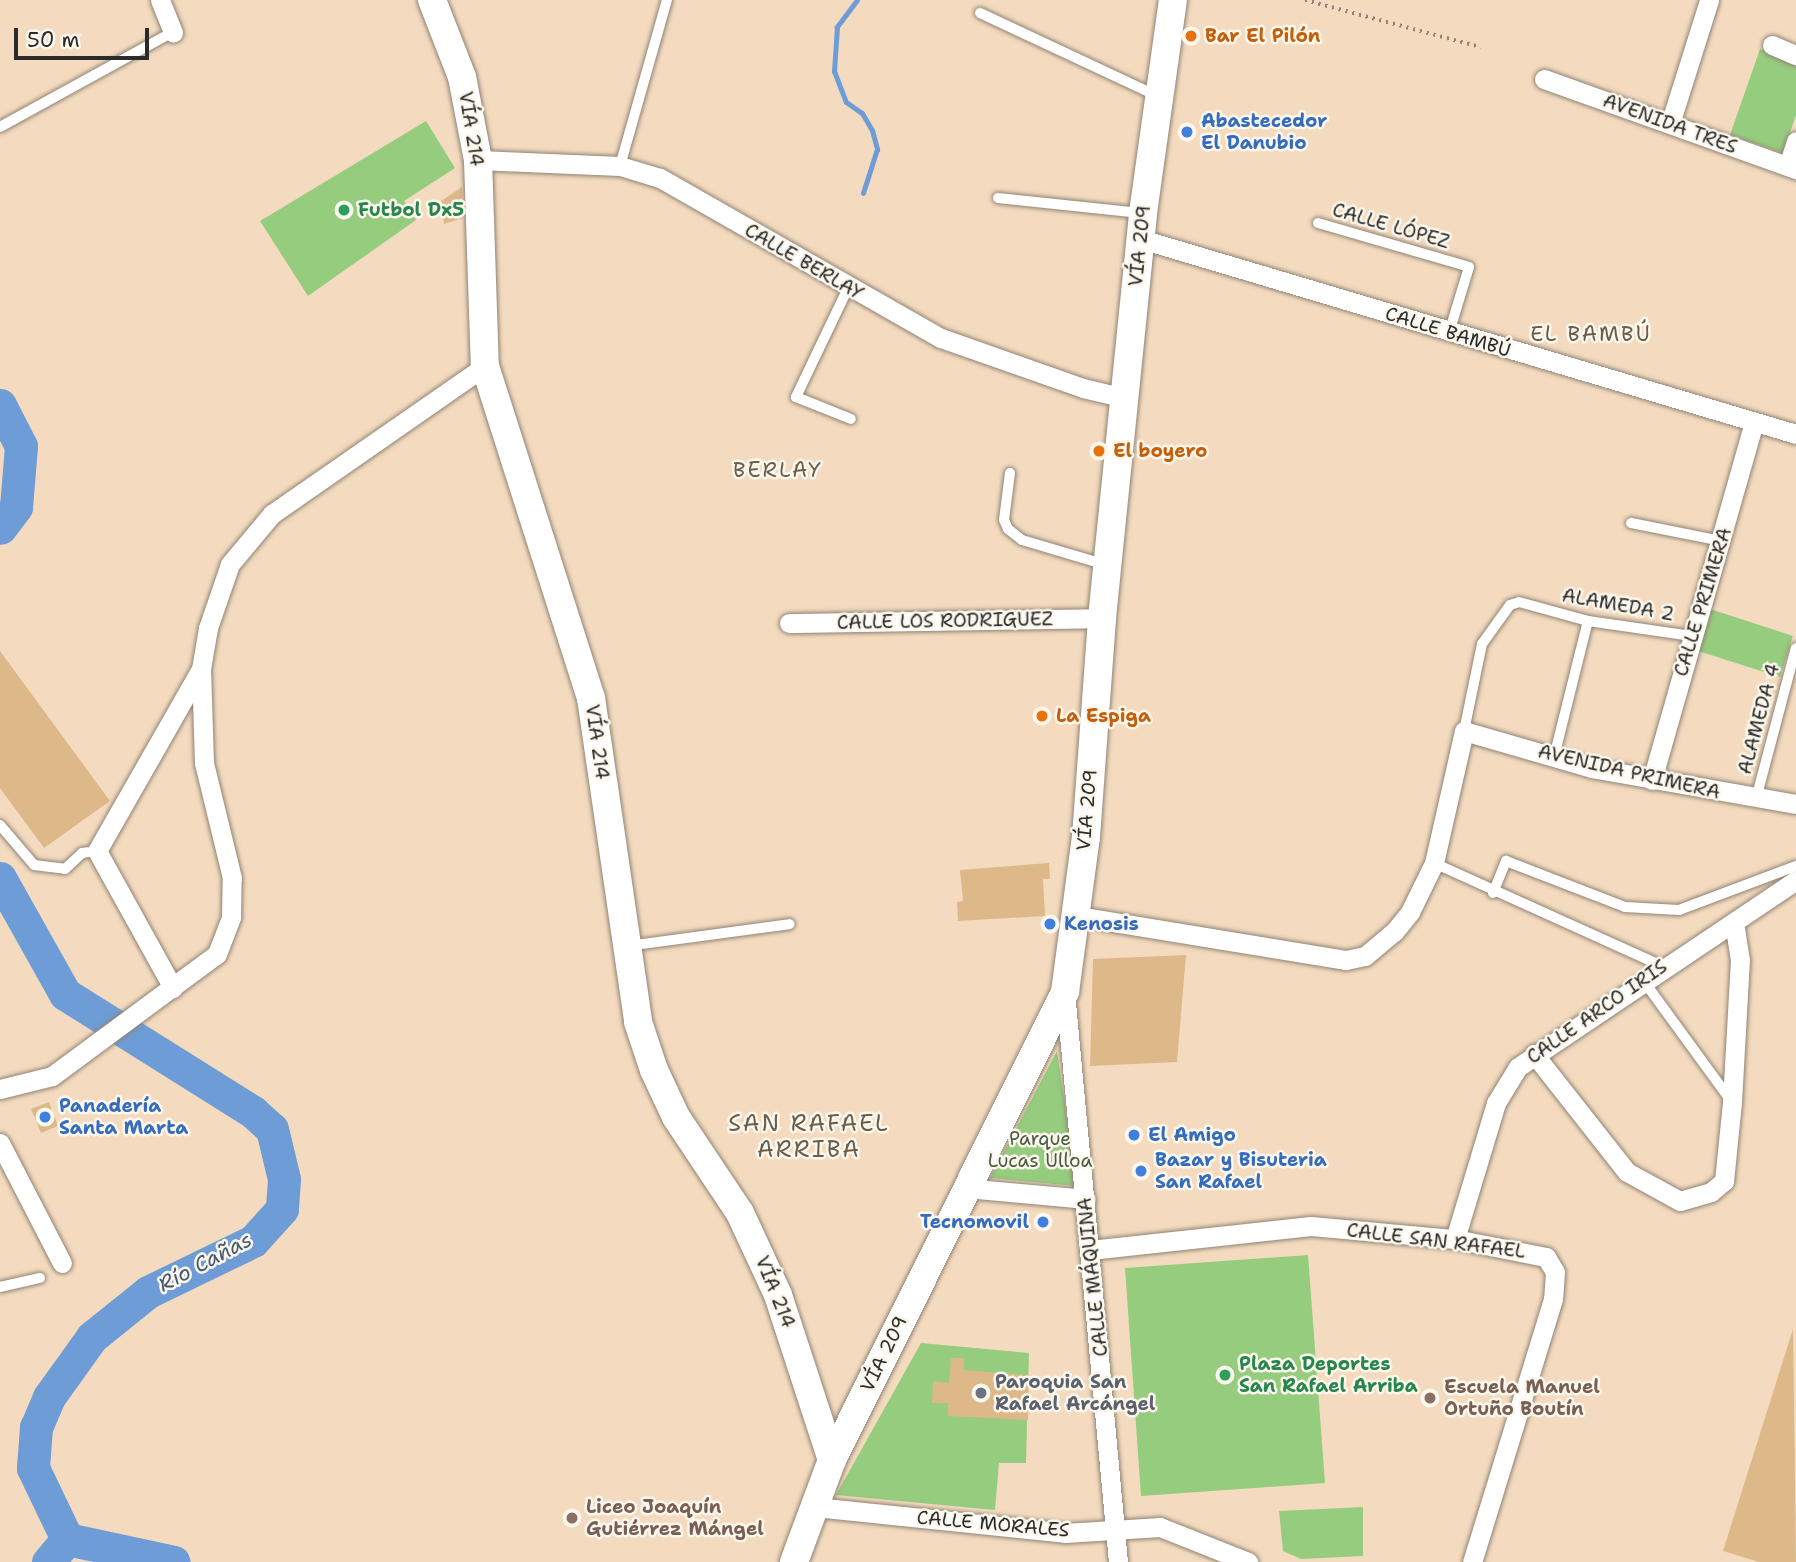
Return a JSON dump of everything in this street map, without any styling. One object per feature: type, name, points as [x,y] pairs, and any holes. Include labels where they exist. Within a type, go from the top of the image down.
[{"type":"main road","name":"VÍA 214","points":[[432,0],[462,78],[478,160],[485,366],[591,698],[638,1022],[653,1070],[676,1117],[740,1213],[778,1295],[813,1391],[832,1460]]},
{"type":"main road","name":"VÍA 209","points":[[794,1562],[832,1460],[965,1188],[1065,992],[1077,916],[1102,618],[1142,226],[1157,96],[1173,0]]},
{"type":"main road","points":[[813,1391],[836,1396],[869,1385]]},
{"type":"street","points":[[160,0],[173,33]]},
{"type":"street","points":[[1670,124],[1709,0]]},
{"type":"street","points":[[1772,46],[1796,55]]},
{"type":"street","name":"AVENIDA TRES","points":[[1544,79],[1792,168]]},
{"type":"street","points":[[1792,168],[1796,141]]},
{"type":"street","name":"CALLE BERLAY","points":[[478,160],[620,166],[660,178],[848,289],[962,347],[1125,398]]},
{"type":"street","name":"CALLE BAMBÚ","points":[[1142,226],[1449,333],[1796,434]]},
{"type":"street","points":[[0,1089],[52,1076],[217,954],[231,916],[232,878],[204,763],[201,668],[208,628],[230,564],[272,514],[485,366]]},
{"type":"street","name":"CALLE PRIMERA","points":[[1652,780],[1754,423]]},
{"type":"street","name":"CALLE LOS RODRIGUEZ","points":[[789,623],[1102,618]]},
{"type":"street","points":[[173,988],[97,851],[201,668]]},
{"type":"street","points":[[1077,916],[1346,960],[1365,956],[1394,932],[1410,912],[1434,863],[1464,731]]},
{"type":"street","name":"AVENIDA PRIMERA","points":[[1464,731],[1554,757],[1652,780],[1796,804]]},
{"type":"street","name":"CALLE ARCO IRIS","points":[[1455,1239],[1496,1103],[1518,1067],[1662,966],[1734,923],[1795,878]]},
{"type":"street","points":[[1534,1054],[1627,1172],[1680,1201],[1696,1200],[1724,1181],[1732,1102],[1740,960],[1734,923]]},
{"type":"street","name":"CALLE MÁQUINA","points":[[1065,992],[1118,1528],[1118,1562]]},
{"type":"street","points":[[0,1143],[62,1264]]},
{"type":"street","points":[[965,1188],[1085,1199]]},
{"type":"street","name":"CALLE SAN RAFAEL","points":[[1090,1250],[1311,1226],[1455,1239],[1546,1257],[1553,1263],[1556,1280],[1472,1562]]},
{"type":"street","name":"CALLE MORALES","points":[[815,1507],[1065,1533],[1118,1528],[1160,1528],[1248,1562]]},
{"type":"lane","points":[[620,166],[667,0]]},
{"type":"lane","points":[[980,13],[1157,96]]},
{"type":"lane","points":[[0,127],[173,33]]},
{"type":"lane","points":[[998,198],[1142,226]]},
{"type":"lane","name":"CALLE LÓPEZ","points":[[1318,223],[1469,267],[1449,333]]},
{"type":"lane","points":[[848,289],[796,397],[851,419]]},
{"type":"lane","points":[[1010,473],[1004,520],[1008,529],[1022,540],[1107,565]]},
{"type":"lane","points":[[1631,523],[1722,541]]},
{"type":"lane","name":"ALAMEDA 2","points":[[1464,731],[1482,644],[1510,605],[1519,602],[1588,621],[1692,636]]},
{"type":"lane","points":[[1554,757],[1588,621]]},
{"type":"lane","name":"ALAMEDA 4","points":[[1756,799],[1796,649]]},
{"type":"lane","points":[[0,825],[33,865],[65,869],[82,853],[97,851]]},
{"type":"lane","points":[[1493,893],[1506,861],[1625,908],[1679,910],[1795,878]]},
{"type":"lane","points":[[1434,863],[1493,893],[1662,966]]},
{"type":"lane","points":[[628,946],[790,924]]},
{"type":"lane","points":[[1642,980],[1732,1102]]},
{"type":"lane","points":[[0,1287],[40,1278]]},
{"type":"path","points":[[1305,0],[1481,47]]},
{"type":"green space","points":[[1760,49],[1796,61],[1796,115],[1783,153],[1730,135]]},
{"type":"green space","name":"Futbol Dx5","points":[[426,121],[455,168],[404,201],[416,220],[308,296],[260,221]]},
{"type":"green space","points":[[1707,608],[1793,636],[1780,677],[1695,650]]},
{"type":"green space","name":"Parque Lucas Ulloa","points":[[1057,1051],[1077,1186],[990,1178]]},
{"type":"green space","name":"Plaza Deportes San Rafael Arriba","points":[[1308,1255],[1325,1483],[1141,1496],[1125,1268]]},
{"type":"green space","points":[[921,1343],[1029,1353],[1026,1463],[999,1463],[995,1510],[836,1495]]},
{"type":"green space","points":[[1363,1507],[1363,1556],[1301,1559],[1283,1551],[1279,1511]]},
{"type":"building","points":[[462,187],[463,218],[444,224],[441,201]]},
{"type":"building","points":[[0,651],[110,801],[44,848],[0,788]]},
{"type":"building","points":[[1049,863],[1050,879],[1043,879],[1045,916],[958,921],[957,902],[963,901],[960,870]]},
{"type":"building","points":[[1186,955],[1177,1062],[1090,1066],[1093,959]]},
{"type":"building","name":"Panadería Santa Marta","points":[[49,1102],[58,1126],[41,1133],[31,1109]]},
{"type":"building","points":[[1793,1329],[1796,1562],[1759,1562],[1723,1551]]},
{"type":"building","name":"Paroquia San Rafael Arcángel","points":[[951,1358],[964,1358],[964,1370],[1029,1375],[1028,1420],[948,1416],[948,1403],[932,1403],[933,1381],[949,1383]]},
{"type":"waterway","points":[[857,0],[837,27],[834,71],[846,102],[862,113],[872,130],[877,149],[863,193]]},
{"type":"waterway","name":"Río Cañas","points":[[0,405],[21,446],[16,507],[0,528]]},
{"type":"waterway","name":"Río Cañas","points":[[0,878],[65,994],[253,1112],[272,1129],[284,1179],[282,1209],[253,1241],[148,1292],[92,1337],[49,1397],[36,1427],[33,1468],[67,1539]]},
{"type":"waterway","name":"Río Cañas","points":[[67,1539],[174,1562]]},
{"type":"waterway","points":[[48,1562],[67,1539]]},
{"type":"place","name":"Bar El Pilón","points":[[1191,36]]},
{"type":"place","name":"Abastecedor El Danubio","points":[[1187,132]]},
{"type":"place","name":"Futbol Dx5","points":[[344,210]]},
{"type":"place","name":"El boyero","points":[[1099,451]]},
{"type":"place","name":"La Espiga","points":[[1042,716]]},
{"type":"place","name":"Kenosis","points":[[1050,924]]},
{"type":"place","name":"Panadería Santa Marta","points":[[45,1117]]},
{"type":"place","name":"El Amigo","points":[[1134,1135]]},
{"type":"place","name":"Bazar y Bisuteria San Rafael","points":[[1141,1171]]},
{"type":"place","name":"Tecnomovil","points":[[1043,1222]]},
{"type":"place","name":"Plaza Deportes San Rafael Arriba","points":[[1225,1375]]},
{"type":"place","name":"Paroquia San Rafael Arcángel","points":[[981,1393]]},
{"type":"place","name":"Escuela Manuel Ortuño Boutín","points":[[1430,1398]]},
{"type":"place","name":"Liceo Joaquín Gutiérrez Mángel","points":[[572,1518]]},
{"type":"district","name":"EL BAMBÚ","points":[[1591,334]]},
{"type":"district","name":"BERLAY","points":[[778,470]]},
{"type":"district","name":"SAN RAFAEL ARRIBA","points":[[809,1136]]}]
